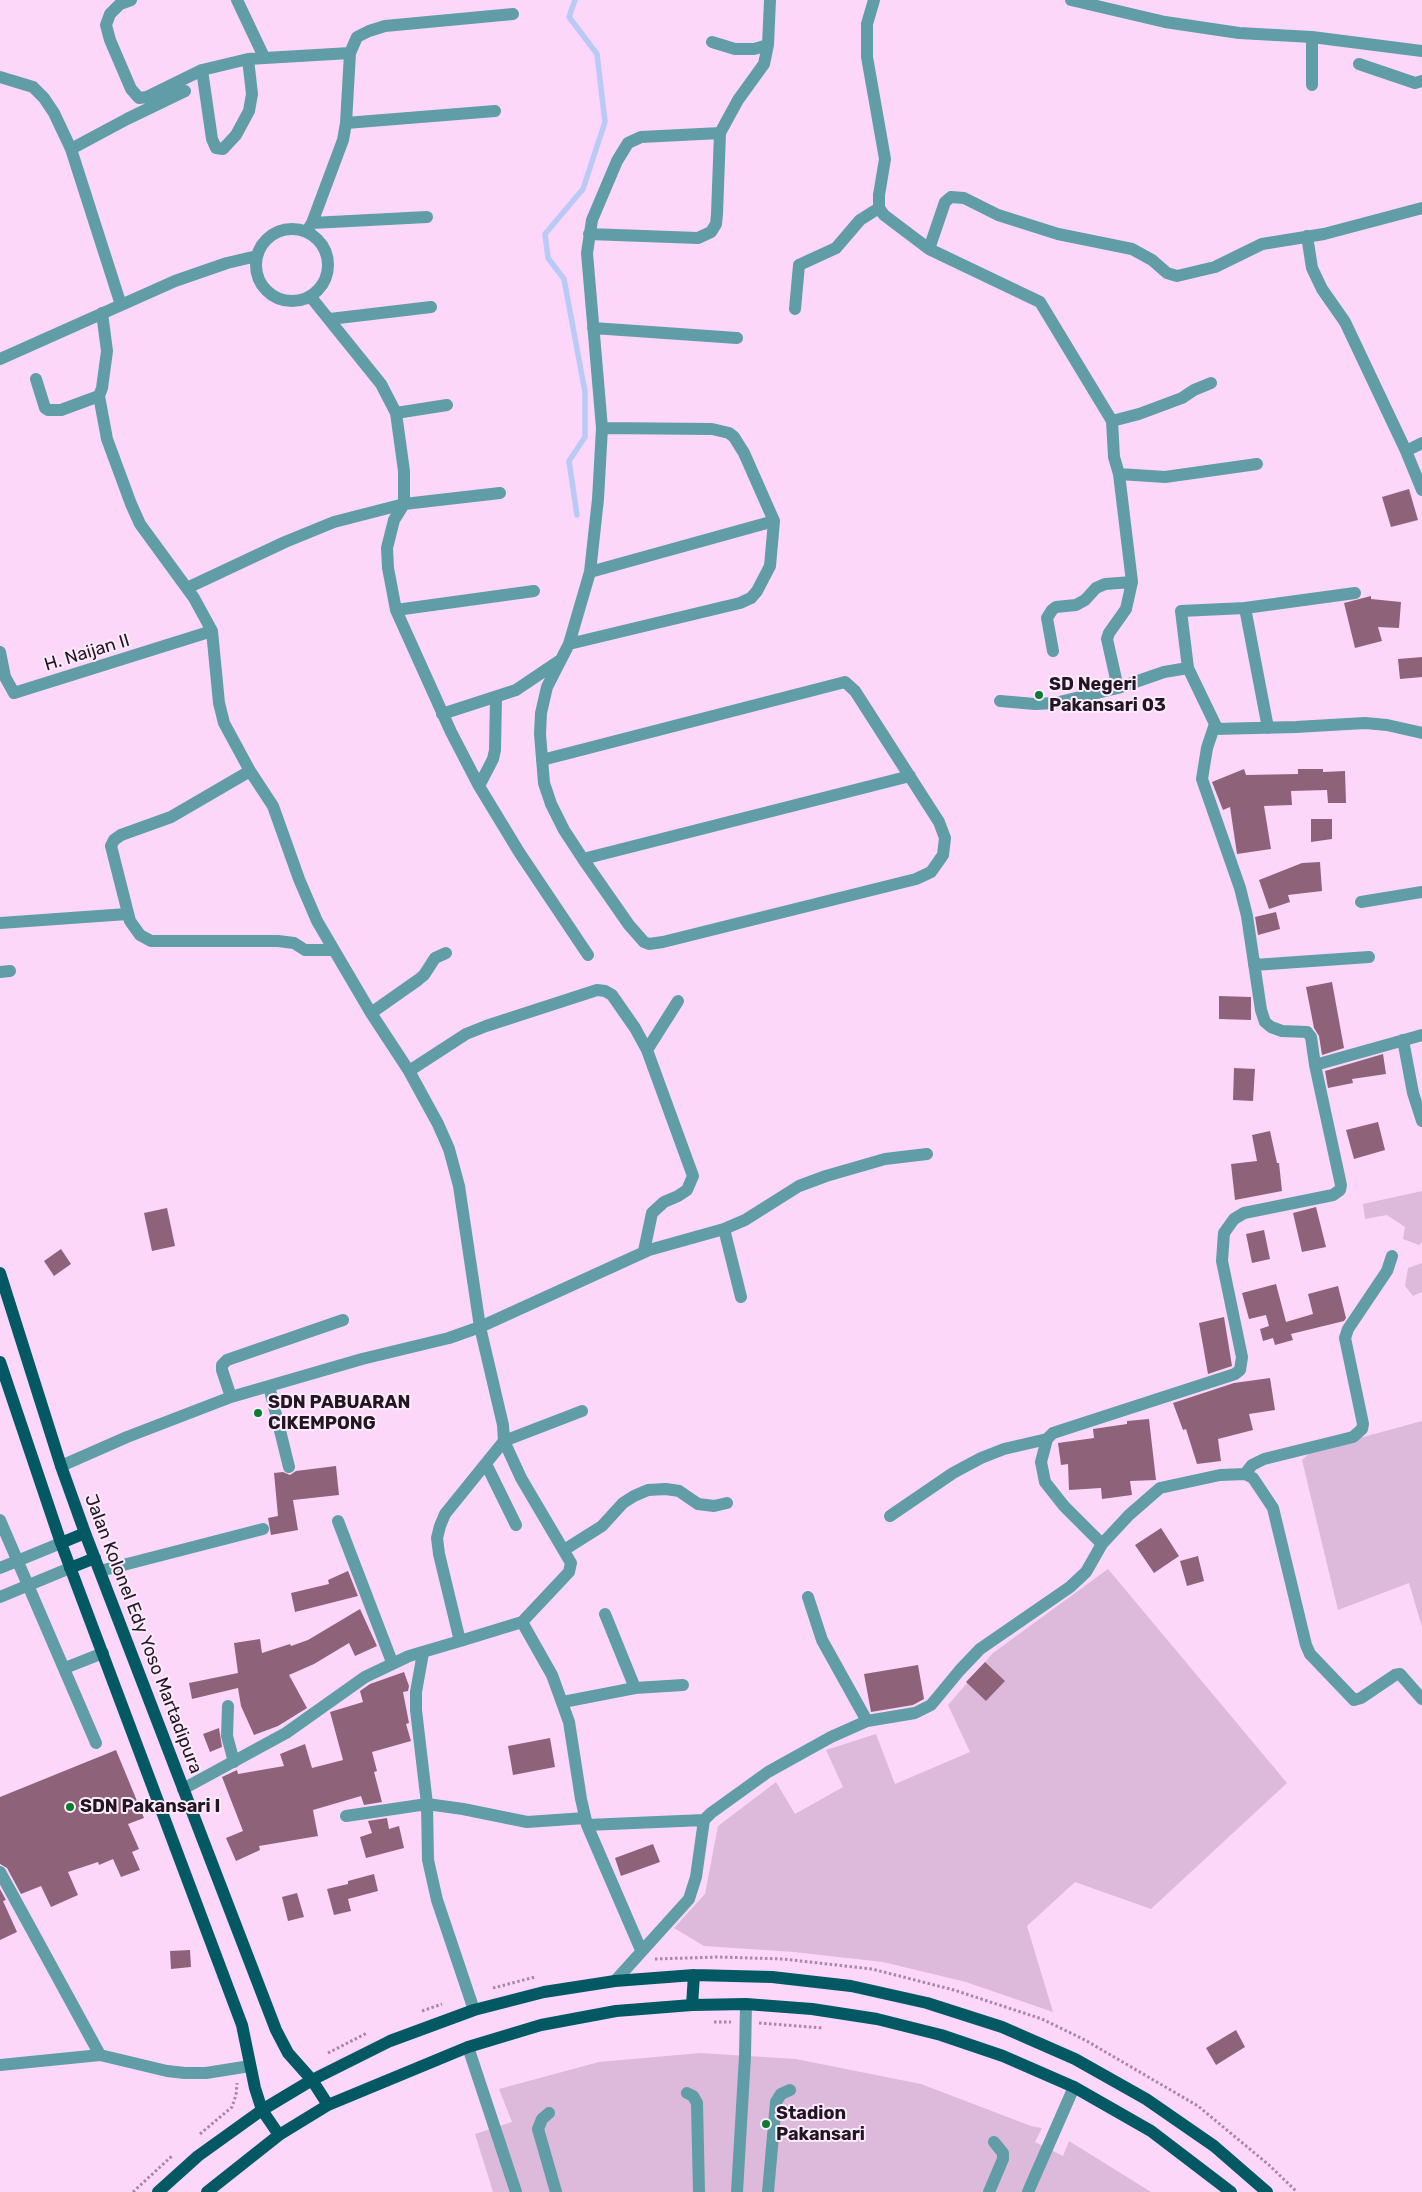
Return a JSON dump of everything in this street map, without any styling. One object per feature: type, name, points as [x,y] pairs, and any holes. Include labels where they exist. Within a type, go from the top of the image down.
[{"type":"main road","name":"Jalan Kolonel Edy Yoso Martadipura","points":[[0,1273],[61,1466],[85,1533],[276,2030],[288,2053],[312,2080],[328,2105]]},
{"type":"main road","points":[[1,1371],[70,1568],[242,2025],[243,2067],[262,2110],[279,2135]]},
{"type":"main road","points":[[61,1543],[85,1533]]},
{"type":"main road","points":[[70,1568],[95,1558]]},
{"type":"main road","points":[[692,2005],[694,1975]]},
{"type":"main road","points":[[158,2192],[198,2156],[262,2110],[312,2080],[390,2041],[474,2010],[544,1992],[615,1981],[694,1975],[772,1977],[851,1986],[927,2003],[1002,2027],[1075,2059],[1146,2098],[1214,2146],[1268,2192]]},
{"type":"main road","points":[[207,2192],[279,2135],[328,2105],[468,2047],[541,2026],[616,2011],[692,2005],[746,2004],[812,2009],[877,2019],[941,2035],[1004,2056],[1074,2087],[1150,2131],[1231,2192]]},
{"type":"street","points":[[131,0],[120,4],[110,14],[106,25],[110,40],[134,94],[139,98],[147,97],[202,70],[248,59],[350,53]]},
{"type":"street","points":[[237,0],[264,57]]},
{"type":"street","points":[[588,234],[698,238],[711,232],[716,224],[717,214],[720,133],[738,100],[764,64],[768,45],[770,0]]},
{"type":"street","points":[[874,0],[867,24],[867,57],[885,159],[879,195],[879,208],[884,215],[929,249],[1040,302],[1112,421],[1114,457],[1119,474],[1132,582],[1126,609],[1109,633],[1107,640],[1118,688]]},
{"type":"street","points":[[1071,0],[1165,22],[1239,33],[1312,37],[1422,51]]},
{"type":"street","points":[[309,227],[334,168],[346,123],[350,53],[357,37],[385,26],[513,14]]},
{"type":"street","points":[[1312,37],[1312,85]]},
{"type":"street","points":[[712,42],[735,49],[754,49],[768,45]]},
{"type":"street","points":[[202,70],[212,139],[216,148],[223,149],[236,135],[250,111],[252,94],[248,59]]},
{"type":"street","points":[[1359,64],[1415,83],[1422,81]]},
{"type":"street","points":[[0,77],[34,87],[54,113],[72,150],[121,305]]},
{"type":"street","points":[[72,150],[127,119],[185,91]]},
{"type":"street","points":[[346,123],[495,111]]},
{"type":"street","points":[[542,760],[845,682],[855,691],[939,822],[945,838],[943,855],[939,864],[931,872],[916,879],[649,944],[644,942],[629,925],[564,830],[551,804],[544,783],[542,760],[540,734],[541,713],[547,687],[569,644],[590,572],[598,499],[602,428],[587,253],[588,234],[617,161],[628,143],[641,137],[720,133]]},
{"type":"street","points":[[929,249],[945,202],[951,197],[964,198],[998,215],[1058,234],[1132,249],[1152,260],[1166,273],[1177,276],[1215,267],[1262,244],[1324,234],[1422,208]]},
{"type":"street","points":[[795,309],[799,264],[836,248],[860,220],[879,208]]},
{"type":"street","points":[[309,227],[325,250],[328,267],[323,284],[310,296],[292,301],[274,296],[267,291],[257,275],[257,256],[260,248],[272,234],[289,229],[309,227],[427,217]]},
{"type":"street","points":[[1307,236],[1312,268],[1322,289],[1345,322],[1406,451],[1422,490]]},
{"type":"street","points":[[0,359],[102,313],[203,271],[257,256]]},
{"type":"street","points":[[310,296],[381,384],[396,413],[404,471],[404,504],[394,520],[388,548],[388,568],[396,610],[442,714],[479,786],[519,852],[588,955]]},
{"type":"street","points":[[330,319],[431,307]]},
{"type":"street","points":[[102,313],[106,351],[102,388],[98,396],[107,438],[140,524],[187,588],[212,632],[219,703],[224,723],[250,772],[273,806],[299,879],[317,921],[371,1013],[408,1071],[438,1124],[449,1149],[459,1186],[480,1326],[503,1425],[504,1441],[522,1478],[571,1563],[569,1572],[522,1622],[392,1662],[350,1686],[286,1733],[183,1789]]},
{"type":"street","points":[[593,328],[738,338]]},
{"type":"street","points":[[36,379],[45,408],[48,410],[61,410],[98,396]]},
{"type":"street","points":[[1112,421],[1139,414],[1182,398],[1194,390],[1211,383]]},
{"type":"street","points":[[396,413],[447,404]]},
{"type":"street","points":[[569,644],[740,603],[751,598],[762,584],[770,566],[774,520],[742,449],[729,433],[712,428],[602,428]]},
{"type":"street","points":[[1406,451],[1422,443]]},
{"type":"street","points":[[1119,474],[1165,477],[1257,464]]},
{"type":"street","points":[[187,588],[285,542],[334,522],[404,504],[500,492]]},
{"type":"street","points":[[590,572],[774,520]]},
{"type":"street","points":[[1054,651],[1047,618],[1052,610],[1076,605],[1085,600],[1096,588],[1105,584],[1132,582]]},
{"type":"street","points":[[396,610],[534,591]]},
{"type":"street","points":[[1100,1548],[1053,1495],[1045,1482],[1041,1462],[1047,1439],[1053,1433],[1225,1378],[1240,1370],[1242,1357],[1222,1262],[1224,1233],[1234,1219],[1244,1213],[1334,1195],[1340,1190],[1341,1185],[1310,1034],[1304,1031],[1282,1031],[1265,1022],[1261,1010],[1240,888],[1202,779],[1207,748],[1215,724],[1188,668],[1180,610],[1245,608],[1355,593]]},
{"type":"street","points":[[1245,608],[1268,728]]},
{"type":"street","name":"H. Naijan II","points":[[0,652],[5,677],[14,693],[212,632]]},
{"type":"street","points":[[442,714],[516,690],[563,658]]},
{"type":"street","points":[[1000,701],[1054,704],[1118,688],[1164,672],[1188,668]]},
{"type":"street","points":[[479,786],[493,759],[495,750],[496,697]]},
{"type":"street","points":[[1214,729],[1268,728],[1365,722],[1422,733]]},
{"type":"street","points":[[250,772],[179,813],[121,835],[114,840],[111,846],[126,914],[133,928],[140,935],[151,941],[278,941],[294,943],[305,950],[334,950]]},
{"type":"street","points":[[583,859],[910,776]]},
{"type":"street","points":[[1361,902],[1422,892]]},
{"type":"street","points":[[0,923],[126,914]]},
{"type":"street","points":[[371,1013],[418,980],[434,958],[446,953]]},
{"type":"street","points":[[1254,965],[1369,957]]},
{"type":"street","points":[[408,1071],[472,1031],[597,990],[605,991],[612,995],[635,1028],[647,1050],[693,1176],[687,1190],[656,1207],[652,1213],[644,1251]]},
{"type":"street","points":[[647,1050],[678,1001]]},
{"type":"street","points":[[1315,1065],[1422,1035]]},
{"type":"street","points":[[1403,1040],[1413,1093],[1422,1121]]},
{"type":"street","points":[[61,1466],[127,1437],[231,1397],[362,1359],[449,1338],[480,1326],[644,1251],[724,1229],[745,1220],[799,1186],[826,1176],[885,1159],[927,1154]]},
{"type":"street","points":[[724,1229],[741,1297]]},
{"type":"street","points":[[1244,1474],[1252,1465],[1264,1459],[1353,1436],[1362,1430],[1363,1424],[1345,1338],[1348,1329],[1387,1271],[1392,1256]]},
{"type":"street","points":[[231,1397],[222,1370],[222,1365],[227,1360],[343,1320]]},
{"type":"street","points":[[269,1386],[289,1467]]},
{"type":"street","points":[[460,1640],[439,1554],[437,1538],[445,1514],[504,1441],[582,1412]]},
{"type":"street","points":[[890,1516],[981,1458],[1004,1449],[1047,1439]]},
{"type":"street","points":[[486,1464],[516,1524]]},
{"type":"street","points":[[615,1981],[689,1899],[696,1877],[704,1820],[710,1813],[768,1772],[793,1757],[868,1721],[916,1713],[930,1705],[980,1649],[1057,1597],[1086,1572],[1100,1548],[1129,1515],[1160,1488],[1220,1475],[1244,1474],[1253,1478],[1273,1508],[1306,1645],[1310,1654],[1354,1700],[1361,1698],[1395,1675],[1400,1674],[1422,1699]]},
{"type":"street","points":[[564,1550],[602,1526],[623,1503],[648,1490],[666,1489],[679,1491],[698,1504],[714,1506],[727,1503]]},
{"type":"street","points":[[0,1520],[96,1743]]},
{"type":"street","points":[[338,1521],[392,1662]]},
{"type":"street","points":[[100,1571],[263,1529]]},
{"type":"street","points":[[0,1568],[61,1543]]},
{"type":"street","points":[[0,1597],[70,1568]]},
{"type":"street","points":[[808,1597],[822,1640],[868,1721]]},
{"type":"street","points":[[605,1614],[634,1688]]},
{"type":"street","points":[[522,1622],[552,1675],[563,1702],[569,1722],[586,1821],[641,1950]]},
{"type":"street","points":[[423,1652],[416,1692],[427,1804],[428,1860],[437,1900],[474,2010]]},
{"type":"street","points":[[64,1668],[102,1653]]},
{"type":"street","points":[[563,1702],[634,1688],[683,1685]]},
{"type":"street","points":[[228,1706],[227,1736],[234,1762]]},
{"type":"street","points":[[346,1816],[427,1804],[527,1822],[704,1820]]},
{"type":"street","points":[[0,1872],[100,2055]]},
{"type":"street","points":[[737,2192],[746,2004]]},
{"type":"street","points":[[468,2047],[516,2192]]},
{"type":"street","points":[[0,2065],[100,2055],[167,2071],[184,2073],[206,2073],[243,2067]]},
{"type":"street","points":[[1028,2192],[1074,2087]]},
{"type":"street","points":[[768,2192],[776,2102],[781,2094],[790,2090]]},
{"type":"street","points":[[687,2093],[693,2096],[697,2103],[700,2192]]},
{"type":"street","points":[[549,2113],[542,2119],[538,2129],[556,2192]]},
{"type":"street","points":[[989,2192],[1003,2159],[1003,2153],[994,2142]]},
{"type":"path","points":[[707,2022],[827,2028]]},
{"type":"path","points":[[197,2136],[232,2107],[243,2067]]},
{"type":"path","points":[[133,2192],[177,2153]]},
{"type":"shaded area","points":[[1422,1191],[1422,1242],[1419,1245],[1403,1239],[1405,1227],[1387,1215],[1365,1219],[1363,1204]]},
{"type":"shaded area","points":[[1422,1263],[1422,1292],[1413,1296],[1405,1286],[1408,1268]]},
{"type":"shaded area","points":[[1422,1421],[1422,1627],[1409,1583],[1338,1610],[1302,1460],[1312,1451]]},
{"type":"shaded area","points":[[1108,1569],[1287,1783],[1151,1909],[1075,1882],[1027,1926],[1053,2012],[966,1982],[883,1962],[794,1952],[704,1946],[674,1928],[705,1894],[718,1826],[776,1782],[795,1814],[843,1787],[826,1750],[876,1734],[895,1784],[970,1752],[948,1705],[993,1653]]},
{"type":"shaded area","name":"Stadion Pakansari","points":[[700,2053],[796,2059],[921,2084],[1031,2126],[1042,2128],[1035,2142],[1063,2156],[1069,2141],[1151,2192],[493,2192],[475,2134],[512,2122],[499,2089],[599,2062]]},
{"type":"building","points":[[1409,489],[1418,520],[1391,527],[1382,497]]},
{"type":"building","points":[[1371,596],[1371,599],[1401,602],[1399,628],[1378,627],[1382,641],[1355,648],[1344,603]]},
{"type":"building","points":[[1422,657],[1422,677],[1400,679],[1398,659]]},
{"type":"building","points":[[1244,769],[1246,775],[1298,774],[1298,769],[1323,769],[1323,772],[1345,771],[1346,803],[1328,803],[1327,790],[1291,791],[1292,805],[1264,806],[1271,849],[1237,854],[1230,807],[1223,810],[1212,782]]},
{"type":"building","points":[[1311,819],[1332,819],[1332,839],[1311,842]]},
{"type":"building","points":[[1320,862],[1322,891],[1288,895],[1290,902],[1269,909],[1259,880],[1302,863]]},
{"type":"building","points":[[1276,912],[1280,929],[1258,935],[1255,917]]},
{"type":"building","points":[[1332,982],[1344,1048],[1322,1055],[1319,1036],[1314,1028],[1306,987]]},
{"type":"building","points":[[1219,996],[1251,997],[1251,1020],[1219,1019]]},
{"type":"building","points":[[1383,1054],[1386,1074],[1352,1079],[1353,1083],[1328,1088],[1325,1071]]},
{"type":"building","points":[[1234,1068],[1255,1069],[1253,1101],[1233,1100]]},
{"type":"building","points":[[1378,1122],[1385,1150],[1354,1159],[1346,1130]]},
{"type":"building","points":[[1270,1131],[1277,1163],[1279,1163],[1282,1191],[1235,1200],[1231,1164],[1257,1161],[1252,1135]]},
{"type":"building","points":[[1316,1207],[1326,1247],[1302,1252],[1293,1213]]},
{"type":"building","points":[[167,1208],[175,1246],[152,1251],[144,1213]]},
{"type":"building","points":[[1264,1230],[1270,1259],[1252,1263],[1246,1234]]},
{"type":"building","points":[[61,1249],[71,1264],[54,1276],[44,1261]]},
{"type":"building","points":[[1276,1284],[1286,1322],[1313,1314],[1308,1294],[1338,1286],[1346,1318],[1344,1321],[1291,1334],[1293,1340],[1275,1345],[1273,1338],[1263,1341],[1260,1329],[1269,1326],[1266,1315],[1249,1319],[1242,1293]]},
{"type":"building","points":[[1224,1317],[1232,1366],[1208,1374],[1199,1323]]},
{"type":"building","points":[[1270,1378],[1275,1410],[1249,1414],[1253,1430],[1218,1439],[1221,1461],[1197,1464],[1186,1429],[1183,1430],[1173,1403],[1234,1383]]},
{"type":"building","points":[[1149,1419],[1156,1480],[1130,1481],[1132,1495],[1102,1499],[1101,1488],[1069,1490],[1068,1464],[1061,1465],[1058,1443],[1094,1438],[1093,1429],[1127,1424],[1127,1421]]},
{"type":"building","points":[[336,1466],[339,1495],[293,1500],[298,1530],[271,1535],[268,1518],[278,1516],[274,1473],[283,1472],[290,1475],[296,1471]]},
{"type":"building","points":[[1161,1528],[1179,1556],[1154,1573],[1135,1545]]},
{"type":"building","points":[[1198,1556],[1204,1581],[1187,1586],[1180,1561]]},
{"type":"building","points":[[348,1571],[358,1596],[295,1612],[291,1593],[329,1584],[328,1580]]},
{"type":"building","points":[[360,1609],[377,1646],[355,1656],[349,1643],[314,1664],[289,1675],[307,1708],[278,1726],[254,1735],[241,1706],[238,1688],[192,1699],[189,1683],[238,1673],[234,1643],[260,1639],[262,1653],[290,1644],[291,1646],[308,1640]]},
{"type":"building","points":[[985,1662],[1005,1681],[986,1701],[966,1682]]},
{"type":"building","points":[[918,1665],[924,1699],[913,1705],[871,1712],[864,1674]]},
{"type":"building","points":[[404,1672],[409,1686],[408,1691],[403,1692],[409,1723],[406,1724],[411,1741],[372,1752],[377,1771],[374,1772],[382,1802],[364,1805],[361,1796],[313,1810],[318,1836],[259,1846],[260,1850],[236,1861],[226,1838],[243,1831],[222,1777],[237,1770],[238,1774],[284,1766],[280,1754],[305,1744],[312,1768],[343,1760],[330,1712],[363,1702],[360,1691],[370,1684]]},
{"type":"building","points":[[219,1728],[222,1747],[210,1752],[203,1734]]},
{"type":"building","points":[[550,1738],[555,1767],[513,1775],[508,1746]]},
{"type":"building","name":"SDN Pakansari I","points":[[116,1750],[144,1818],[128,1824],[139,1849],[132,1852],[140,1870],[121,1877],[113,1859],[99,1865],[98,1862],[68,1872],[78,1895],[51,1907],[41,1886],[21,1894],[7,1868],[0,1864],[0,1797]]},
{"type":"building","points":[[387,1818],[389,1829],[399,1826],[404,1848],[366,1858],[360,1837],[372,1833],[368,1821]]},
{"type":"building","points":[[653,1844],[660,1862],[621,1876],[615,1858]]},
{"type":"building","points":[[374,1874],[378,1891],[348,1899],[351,1911],[334,1915],[327,1889],[348,1884],[348,1881]]},
{"type":"building","points":[[0,1889],[6,1900],[3,1901],[17,1932],[0,1940]]},
{"type":"building","points":[[297,1893],[304,1917],[288,1921],[282,1897]]},
{"type":"building","points":[[190,1950],[191,1967],[171,1969],[170,1951]]},
{"type":"building","points":[[1236,2030],[1245,2047],[1216,2065],[1206,2048]]},
{"type":"waterway","points":[[575,0],[569,17],[597,54],[605,122],[583,189],[545,234],[548,258],[564,279],[585,392],[585,437],[569,461],[577,515]]},
{"type":"place","name":"SD Negeri Pakansari 03","points":[[1039,695]]},
{"type":"place","name":"SDN PABUARAN CIKEMPONG","points":[[258,1413]]},
{"type":"place","name":"SDN Pakansari I","points":[[70,1807]]},
{"type":"place","name":"Stadion Pakansari","points":[[766,2124]]}]
